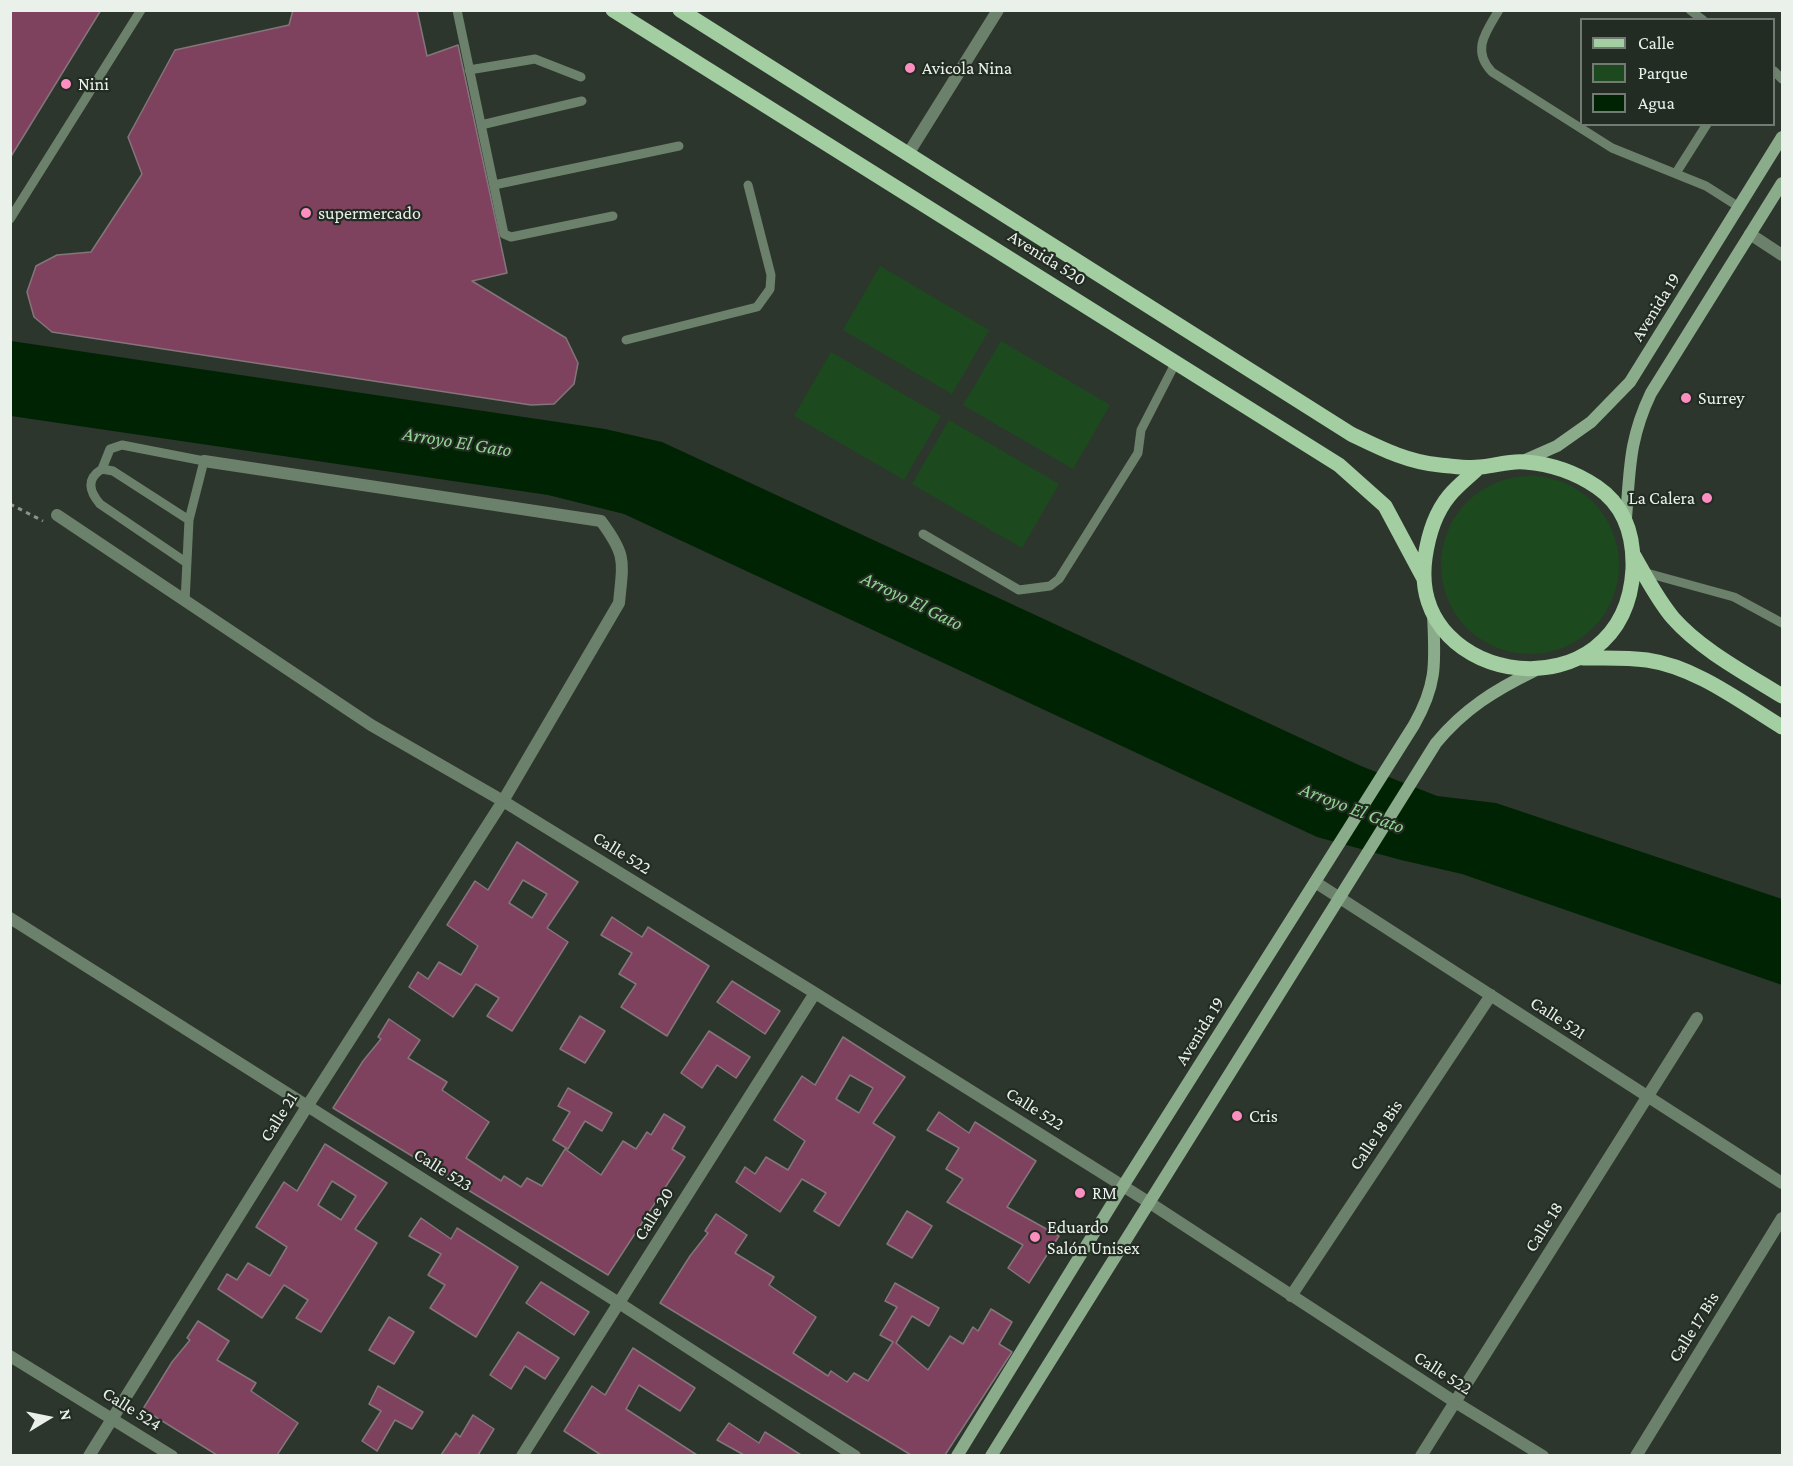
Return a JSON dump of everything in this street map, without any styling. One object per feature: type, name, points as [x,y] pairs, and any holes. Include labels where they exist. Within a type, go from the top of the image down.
[{"type":"main road","name":"Avenida 520","points":[[613,10],[1339,465],[1362,483],[1385,506],[1423,577]]},
{"type":"main road","name":"Avenida 520","points":[[680,10],[1351,434],[1409,460],[1478,468]]},
{"type":"main road","name":"Avenida 19","points":[[1523,461],[1557,446],[1591,422],[1630,382],[1782,137]]},
{"type":"main road","points":[[1583,658],[1606,639],[1622,614],[1632,586],[1634,556],[1626,518],[1631,453],[1636,425],[1651,393],[1782,183]]},
{"type":"main road","points":[[1534,671],[1504,667],[1476,656],[1452,638],[1433,614],[1423,577],[1428,535],[1448,497],[1478,468],[1523,461],[1563,468],[1598,488],[1626,518]]},
{"type":"main road","points":[[1634,556],[1675,620],[1721,658],[1782,696]]},
{"type":"main road","name":"Avenida 19","points":[[957,1455],[1428,701],[1436,668],[1433,614]]},
{"type":"main road","points":[[991,1455],[1150,1203],[1339,895],[1412,784],[1436,743],[1457,718],[1492,691],[1534,671],[1583,658],[1649,660],[1678,668],[1721,690],[1782,728]]},
{"type":"street","points":[[908,154],[998,10]]},
{"type":"street","points":[[1750,234],[1782,255]]},
{"type":"street","name":"Calle 21","points":[[89,1455],[308,1105],[503,801],[619,603],[622,568],[620,547],[601,521],[204,461]]},
{"type":"street","name":"Calle 522","points":[[57,514],[371,725],[503,801],[815,993],[1124,1186],[1455,1402],[1543,1455]]},
{"type":"street","name":"Calle 521","points":[[1315,882],[1339,895],[1782,1183]]},
{"type":"street","name":"Calle 523","points":[[10,918],[308,1105],[855,1455]]},
{"type":"street","name":"Calle 20","points":[[522,1455],[815,993]]},
{"type":"street","name":"Calle 18 Bis","points":[[1291,1296],[1491,995]]},
{"type":"street","name":"Calle 18","points":[[1421,1455],[1697,1018]]},
{"type":"street","name":"Calle 17 Bis","points":[[1636,1455],[1782,1218]]},
{"type":"street","name":"Calle 524","points":[[10,1356],[172,1455]]},
{"type":"lane","points":[[10,219],[141,10]]},
{"type":"lane","points":[[457,10],[504,234],[511,237],[613,216]]},
{"type":"lane","points":[[1499,10],[1480,46],[1480,55],[1492,72],[1612,148],[1719,192],[1739,207]]},
{"type":"lane","points":[[469,69],[535,59],[581,77]]},
{"type":"lane","points":[[481,125],[582,101]]},
{"type":"lane","points":[[1676,173],[1706,126]]},
{"type":"lane","points":[[494,185],[679,146]]},
{"type":"lane","points":[[626,340],[757,307],[770,290],[771,275],[748,184]]},
{"type":"lane","points":[[923,534],[1019,590],[1050,586],[1059,579],[1138,453],[1142,430],[1176,362]]},
{"type":"lane","points":[[185,602],[187,563],[189,520],[204,461],[122,445],[110,449],[102,469],[93,475],[90,485],[93,496],[100,504],[187,563]]},
{"type":"lane","points":[[102,469],[113,471],[189,520]]},
{"type":"lane","points":[[1643,572],[1734,597],[1782,623]]},
{"type":"path","points":[[10,504],[43,521],[57,514]]},
{"type":"green space","points":[[880,266],[989,330],[952,394],[843,330]]},
{"type":"green space","points":[[1001,341],[1110,405],[1073,469],[963,405]]},
{"type":"green space","points":[[831,352],[941,416],[904,480],[794,416]]},
{"type":"green space","points":[[949,420],[1059,484],[1022,548],[912,484]]},
{"type":"green space","points":[[1530,476],[1564,483],[1580,491],[1593,502],[1604,515],[1612,531],[1619,565],[1612,599],[1604,615],[1593,628],[1580,639],[1564,647],[1530,654],[1496,647],[1480,639],[1467,628],[1456,615],[1448,599],[1441,565],[1448,531],[1456,515],[1467,502],[1480,491],[1496,483]]},
{"type":"water","name":"Arroyo El Gato","points":[[11,341],[605,429],[662,442],[1361,766],[1437,796],[1496,803],[1782,899],[1782,985],[1462,874],[1317,837],[624,514],[548,495],[11,416]]},
{"type":"building","points":[[10,10],[101,10],[10,158]]},
{"type":"building","name":"supermercado","points":[[293,10],[417,10],[427,56],[458,45],[507,273],[472,281],[566,338],[578,363],[574,384],[554,404],[531,405],[52,332],[34,317],[27,292],[36,266],[57,255],[91,252],[142,174],[128,137],[175,50],[289,25]]},
{"type":"building","points":[[517,842],[578,882],[547,928],[568,942],[512,1031],[487,1016],[499,998],[476,984],[453,1017],[409,987],[418,972],[428,979],[439,962],[461,975],[478,946],[447,925],[475,881],[488,890]],"holes":[[[523,880],[547,894],[532,918],[509,903]]]},
{"type":"building","points":[[612,917],[642,937],[648,927],[709,966],[667,1036],[621,1007],[636,984],[619,974],[632,953],[601,935]]},
{"type":"building","points":[[732,981],[780,1011],[765,1034],[717,1002]]},
{"type":"building","points":[[580,1016],[605,1031],[585,1063],[560,1049]]},
{"type":"building","points":[[389,1019],[420,1040],[408,1058],[447,1082],[442,1090],[489,1122],[466,1158],[501,1181],[504,1176],[521,1187],[527,1178],[542,1186],[565,1149],[601,1175],[623,1141],[636,1149],[647,1132],[651,1135],[664,1114],[685,1127],[672,1149],[685,1157],[608,1275],[333,1108],[363,1061],[381,1039],[378,1037]]},
{"type":"building","points":[[709,1031],[750,1057],[736,1078],[717,1065],[702,1088],[681,1073]]},
{"type":"building","points":[[843,1037],[905,1077],[873,1123],[895,1137],[839,1226],[814,1211],[826,1193],[802,1179],[780,1212],[736,1182],[745,1167],[755,1174],[766,1157],[788,1170],[805,1141],[774,1120],[802,1076],[815,1085]],"holes":[[[850,1075],[873,1088],[859,1113],[836,1099]]]},
{"type":"building","points":[[568,1088],[612,1113],[602,1131],[585,1121],[568,1149],[553,1140],[570,1112],[558,1106]]},
{"type":"building","points":[[939,1112],[969,1133],[975,1122],[1036,1161],[1007,1207],[1059,1236],[1029,1283],[1008,1268],[1023,1245],[947,1202],[963,1179],[946,1169],[959,1148],[927,1130]]},
{"type":"building","points":[[325,1144],[387,1183],[355,1229],[377,1243],[321,1332],[296,1318],[308,1300],[284,1285],[262,1318],[218,1289],[227,1274],[237,1280],[248,1263],[270,1276],[287,1247],[256,1227],[284,1182],[297,1191]],"holes":[[[332,1181],[356,1196],[341,1220],[318,1205]]]},
{"type":"building","points":[[907,1211],[932,1226],[912,1258],[887,1244]]},
{"type":"building","points":[[716,1214],[747,1235],[735,1253],[774,1277],[769,1285],[816,1317],[793,1353],[828,1376],[831,1371],[847,1382],[854,1373],[868,1381],[893,1342],[880,1335],[897,1307],[885,1301],[895,1283],[939,1308],[929,1326],[912,1316],[896,1343],[928,1370],[950,1336],[963,1344],[973,1327],[978,1331],[991,1309],[1012,1322],[999,1344],[1012,1352],[945,1455],[911,1455],[660,1303],[690,1256],[708,1233],[705,1231]]},
{"type":"building","points":[[421,1218],[451,1239],[457,1228],[518,1267],[476,1337],[430,1308],[445,1285],[428,1275],[441,1254],[409,1236]]},
{"type":"building","points":[[541,1282],[589,1312],[574,1335],[526,1303]]},
{"type":"building","points":[[389,1317],[414,1332],[394,1364],[369,1350]]},
{"type":"building","points":[[198,1321],[229,1341],[217,1360],[256,1383],[251,1391],[298,1423],[277,1455],[217,1455],[143,1409],[172,1362],[190,1340],[187,1338]]},
{"type":"building","points":[[518,1332],[559,1358],[545,1379],[525,1366],[511,1389],[490,1375]]},
{"type":"building","points":[[633,1348],[695,1388],[680,1411],[639,1385],[626,1409],[697,1455],[601,1455],[564,1431],[592,1386],[605,1395]]},
{"type":"building","points":[[378,1386],[423,1412],[412,1429],[395,1420],[377,1451],[362,1441],[381,1411],[369,1404]]},
{"type":"building","points":[[473,1415],[494,1429],[478,1455],[441,1455],[456,1433],[460,1437]]},
{"type":"building","points":[[729,1423],[759,1443],[765,1432],[801,1455],[744,1455],[717,1440]]},
{"type":"place","name":"Avicola Nina","points":[[910,68]]},
{"type":"place","name":"Nini","points":[[66,84]]},
{"type":"place","name":"supermercado","points":[[306,213]]},
{"type":"place","name":"Surrey","points":[[1686,398]]},
{"type":"place","name":"La Calera","points":[[1707,498]]},
{"type":"place","name":"Cris","points":[[1237,1116]]},
{"type":"place","name":"RM","points":[[1080,1193]]},
{"type":"place","name":"Eduardo Salón Unisex","points":[[1035,1237]]}]
